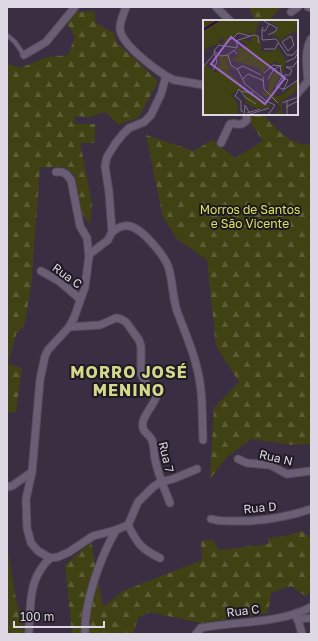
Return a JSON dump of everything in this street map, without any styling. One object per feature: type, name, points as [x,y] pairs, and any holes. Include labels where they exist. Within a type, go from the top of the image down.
[{"type":"street","points":[[24,55],[46,42],[75,7]]},
{"type":"street","points":[[126,7],[120,27],[127,44],[166,76],[174,80],[203,85]]},
{"type":"street","points":[[216,7],[229,20]]},
{"type":"street","points":[[291,12],[298,7]]},
{"type":"street","points":[[298,93],[310,79],[306,59],[307,50],[311,39]]},
{"type":"street","points":[[89,256],[108,240],[112,232],[106,166],[107,157],[115,144],[129,128],[144,122],[151,115],[166,76]]},
{"type":"street","points":[[220,143],[230,124],[243,124],[247,120],[246,115]]},
{"type":"street","points":[[56,172],[62,172],[72,180],[80,226],[87,238],[89,256],[85,287],[74,318],[69,327],[48,350],[45,356],[40,380],[32,472],[26,499],[27,528],[30,543],[38,551],[50,558],[58,558],[93,536],[116,530],[128,524],[138,502],[145,494],[161,482],[173,479],[196,468]]},
{"type":"street","points":[[112,232],[124,226],[132,227],[142,233],[161,253],[166,261],[177,310],[195,358],[200,384],[203,440]]},
{"type":"street","name":"Rua C","points":[[41,271],[59,281],[80,299]]},
{"type":"street","name":"Rua 7","points":[[69,327],[100,325],[112,319],[119,318],[133,329],[141,346],[141,374],[147,386],[153,390],[156,397],[144,420],[143,428],[145,433],[153,442],[161,482],[170,503]]},
{"type":"street","name":"Rua N","points":[[238,459],[247,463],[270,466],[288,474],[311,471]]},
{"type":"street","points":[[7,487],[12,486],[32,472]]},
{"type":"street","name":"Rua D","points":[[211,519],[220,522],[264,521],[311,509]]},
{"type":"street","points":[[128,524],[142,547],[160,558]]},
{"type":"street","points":[[85,634],[84,625],[89,597],[107,546],[116,530]]},
{"type":"street","points":[[29,634],[31,592],[34,581],[50,558]]},
{"type":"street","points":[[296,616],[311,607]]},
{"type":"street","points":[[296,616],[311,618]]},
{"type":"street","points":[[296,616],[302,634]]},
{"type":"street","name":"Rua C","points":[[196,634],[201,628],[206,627],[296,616]]},
{"type":"lane","points":[[7,35],[15,42],[24,55]]},
{"type":"green space","points":[[249,7],[281,7],[270,20],[255,20]]},
{"type":"green space","points":[[94,11],[96,23],[114,33],[117,43],[158,81],[139,117],[119,125],[105,112],[89,117],[74,116],[75,124],[95,124],[95,143],[80,143],[92,203],[90,224],[82,213],[75,175],[64,167],[40,167],[31,288],[24,326],[16,334],[8,364],[22,368],[16,412],[7,413],[7,63],[20,68],[47,57],[68,55],[75,37],[67,23],[76,12]]},
{"type":"green space","name":"Morros de Santos e São Vicente","points":[[248,115],[264,115],[290,139],[303,144],[311,145],[311,444],[293,445],[251,439],[227,457],[210,479],[214,408],[239,382],[216,346],[207,260],[177,239],[163,217],[146,135],[194,151],[212,140],[235,158],[263,141],[250,122]]},
{"type":"green space","points":[[302,531],[307,536],[311,534],[311,592],[305,596],[291,586],[271,593],[268,613],[201,623],[149,612],[138,618],[134,634],[72,634],[65,565],[91,542],[103,607],[123,591],[202,560],[201,541],[213,540],[219,550],[269,544],[267,538],[286,536]]},
{"type":"green space","points":[[7,544],[16,600],[26,634],[7,634]]},
{"type":"district","name":"MORRO JOSÉ MENINO","points":[[129,381]]}]
